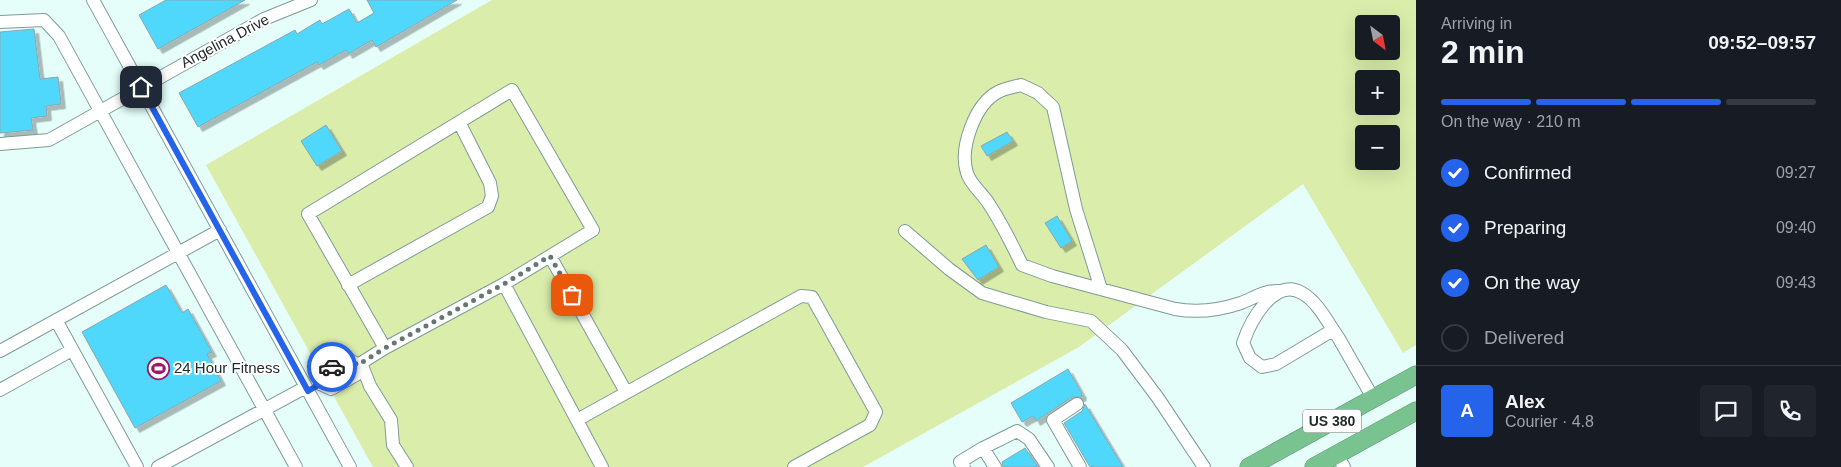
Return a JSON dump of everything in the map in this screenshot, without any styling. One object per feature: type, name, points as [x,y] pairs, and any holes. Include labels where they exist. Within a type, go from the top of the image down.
[{"type":"highway","name":"US 380","points":[[1249,467],[1416,375]]},
{"type":"highway","name":"US 380","points":[[1314,467],[1340,461],[1416,411]]},
{"type":"street","points":[[93,0],[350,467]]},
{"type":"street","name":"Angelina Drive","points":[[0,144],[49,140],[264,18],[311,0]]},
{"type":"street","points":[[0,22],[44,20],[53,27],[179,251],[296,467]]},
{"type":"street","points":[[1101,289],[1076,209],[1053,107],[1038,93],[1021,85],[998,92],[984,105],[970,128],[964,148],[967,174],[998,218],[1022,265],[1101,289],[1190,312],[1219,308],[1242,302],[1267,291],[1292,289],[1302,293],[1318,308],[1373,398]]},
{"type":"street","points":[[158,467],[264,409],[307,389],[320,384],[331,389],[356,375],[359,364],[385,348],[504,284],[593,230],[512,90],[308,214],[385,348]]},
{"type":"street","points":[[348,285],[488,207],[492,196],[490,183],[459,122]]},
{"type":"street","points":[[0,351],[220,230]]},
{"type":"street","points":[[905,231],[949,270],[982,293],[1046,312],[1091,321],[1122,350],[1158,398],[1204,467]]},
{"type":"street","points":[[550,256],[626,392]]},
{"type":"street","points":[[504,284],[602,467]]},
{"type":"street","points":[[1278,291],[1267,301],[1247,330],[1243,343],[1250,358],[1262,367],[1276,364],[1332,330]]},
{"type":"street","points":[[576,420],[801,296],[812,297],[876,412],[870,425],[794,467]]},
{"type":"street","points":[[56,320],[137,467]]},
{"type":"street","points":[[0,390],[72,350]]},
{"type":"street","points":[[320,384],[320,374],[348,359],[359,364],[391,420],[393,445],[407,467]]},
{"type":"street","points":[[1078,404],[1053,420],[1080,467]]},
{"type":"street","points":[[964,467],[960,462],[1017,431],[1030,439],[1048,467]]},
{"type":"street","points":[[983,448],[995,467]]},
{"type":"green space","points":[[492,0],[1416,0],[1416,345],[1403,353],[1303,184],[1079,347],[863,467],[373,467],[206,165]]},
{"type":"building","points":[[166,0],[245,0],[158,49],[139,15]]},
{"type":"building","points":[[367,0],[457,0],[376,47],[372,40],[348,54],[346,50],[319,65],[317,62],[198,127],[179,93],[295,30],[297,34],[320,20],[322,24],[349,9],[357,23],[374,13]]},
{"type":"building","points":[[34,29],[40,79],[58,77],[61,104],[46,106],[47,116],[31,118],[33,130],[0,133],[0,32]]},
{"type":"building","points":[[326,125],[342,151],[317,166],[301,141]]},
{"type":"building","points":[[1007,132],[1013,141],[987,156],[981,146]]},
{"type":"building","points":[[1057,216],[1072,241],[1061,248],[1045,223]]},
{"type":"building","points":[[986,245],[999,267],[978,280],[962,259]]},
{"type":"building","name":"24 Hour Fitness","points":[[166,285],[182,313],[188,309],[212,352],[207,354],[221,381],[135,428],[82,332]]},
{"type":"building","points":[[1068,369],[1082,394],[1081,397],[1072,397],[1036,421],[1033,416],[1022,422],[1011,403]]},
{"type":"building","points":[[1085,404],[1123,467],[1090,467],[1064,423],[1082,411]]},
{"type":"building","points":[[1025,448],[1038,467],[1003,467],[1002,462]]},
{"type":"way so far","points":[[332,367],[348,359],[358,365],[385,348],[504,284],[550,256],[572,295]]},
{"type":"place","name":"24 Hour Fitness","points":[[158,368]]},
{"type":"route","points":[[141,87],[308,391],[320,384],[320,374],[332,367]]}]
